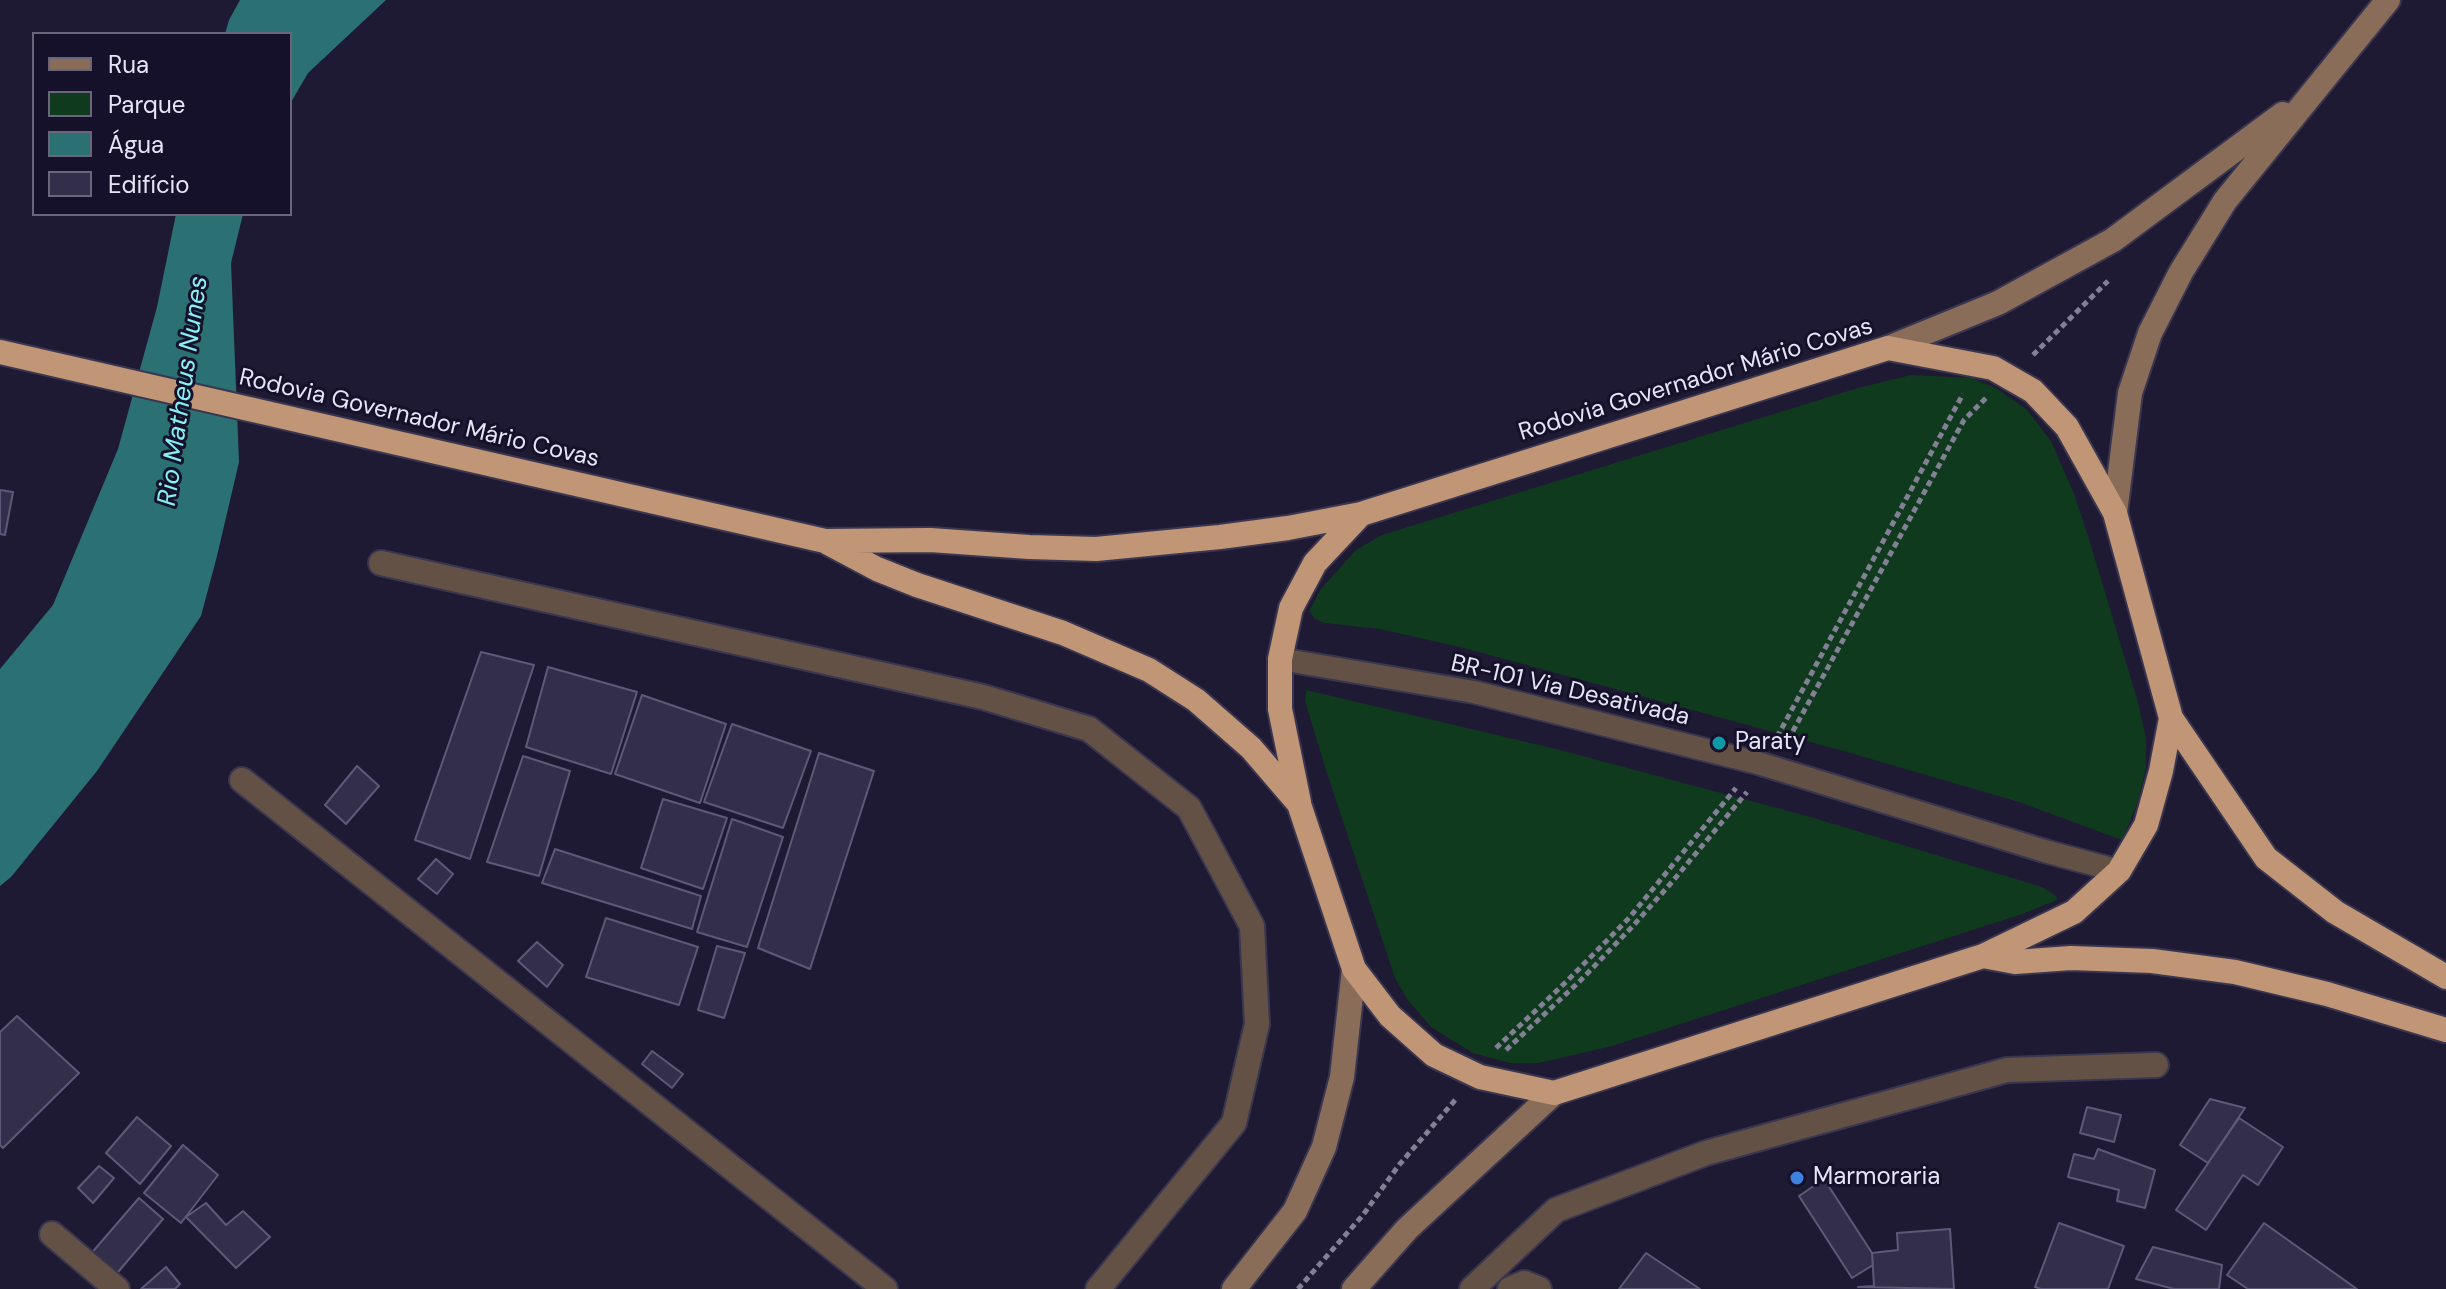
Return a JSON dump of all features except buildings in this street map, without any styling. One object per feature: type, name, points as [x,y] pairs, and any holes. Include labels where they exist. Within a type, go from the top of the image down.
[{"type":"highway","name":"Rodovia Governador Mário Covas","points":[[11,355],[825,541],[930,540],[1096,549],[1220,537],[1361,514],[1888,348],[1993,368],[2033,391],[2067,427],[2115,513],[2171,718],[2266,858],[2335,912],[2446,977]]},
{"type":"highway","points":[[1299,804],[1280,709],[1280,659],[1291,608],[1315,563],[1361,514]]},
{"type":"highway","name":"Rodovia Governador Mário Covas","points":[[825,541],[877,569],[917,585],[1063,633],[1149,670],[1196,700],[1251,748],[1299,804],[1354,969],[1390,1016],[1434,1055],[1480,1077],[1554,1093],[1983,956],[2015,962],[2071,958],[2152,961],[2235,972],[2327,994],[2446,1030]]},
{"type":"highway","points":[[1983,956],[2074,912],[2119,871],[2146,825],[2171,718]]},
{"type":"main road","points":[[2115,513],[2130,393],[2150,333],[2181,272],[2225,201],[2388,0]]},
{"type":"main road","points":[[1888,348],[1998,303],[2113,240],[2313,90]]},
{"type":"main road","points":[[1234,1289],[1295,1211],[1324,1147],[1342,1077],[1354,969]]},
{"type":"main road","points":[[1354,1289],[1407,1229],[1554,1093]]},
{"type":"street","points":[[381,563],[983,697],[1089,729],[1189,808],[1252,926],[1257,1024],[1234,1123],[1098,1289]]},
{"type":"street","points":[[242,780],[885,1289]]},
{"type":"street","points":[[1472,1289],[1556,1210],[1706,1153],[2007,1070],[2156,1065]]},
{"type":"street","points":[[52,1234],[117,1289]]},
{"type":"street","points":[[1510,1289],[1524,1283],[1539,1289]]},
{"type":"lane","name":"BR-101 Via Desativada","points":[[1280,659],[1474,692],[1758,763],[2119,871]]},
{"type":"path","points":[[2030,357],[2113,275]]},
{"type":"path","points":[[1781,750],[1964,420],[1996,388]]},
{"type":"path","points":[[1503,1052],[1580,981],[1632,927],[1751,787]]},
{"type":"path","points":[[1298,1289],[1363,1215],[1399,1165],[1457,1098]]},
{"type":"green space","points":[[1911,375],[1971,378],[1996,388],[2027,410],[2051,441],[2088,536],[2146,738],[2146,768],[2137,804],[2122,840],[2019,802],[1847,752],[1464,648],[1380,629],[1325,623],[1315,619],[1309,611],[1321,589],[1356,550],[1382,535],[1858,388]]},
{"type":"green space","points":[[1306,690],[1560,750],[1807,816],[2042,887],[2057,900],[1612,1046],[1539,1063],[1510,1063],[1473,1053],[1431,1027],[1407,999],[1395,978],[1325,767],[1305,701]]},
{"type":"water","points":[[240,0],[386,0],[308,73],[292,101],[292,32],[226,32]]},
{"type":"water","name":"Rio Matheus Nunes","points":[[176,216],[243,216],[231,263],[239,462],[201,616],[97,771],[11,877],[0,886],[0,669],[53,605],[118,449],[157,307]]},
{"type":"place","name":"Paraty","points":[[1719,743]]},
{"type":"place","name":"Marmoraria","points":[[1797,1178]]}]
